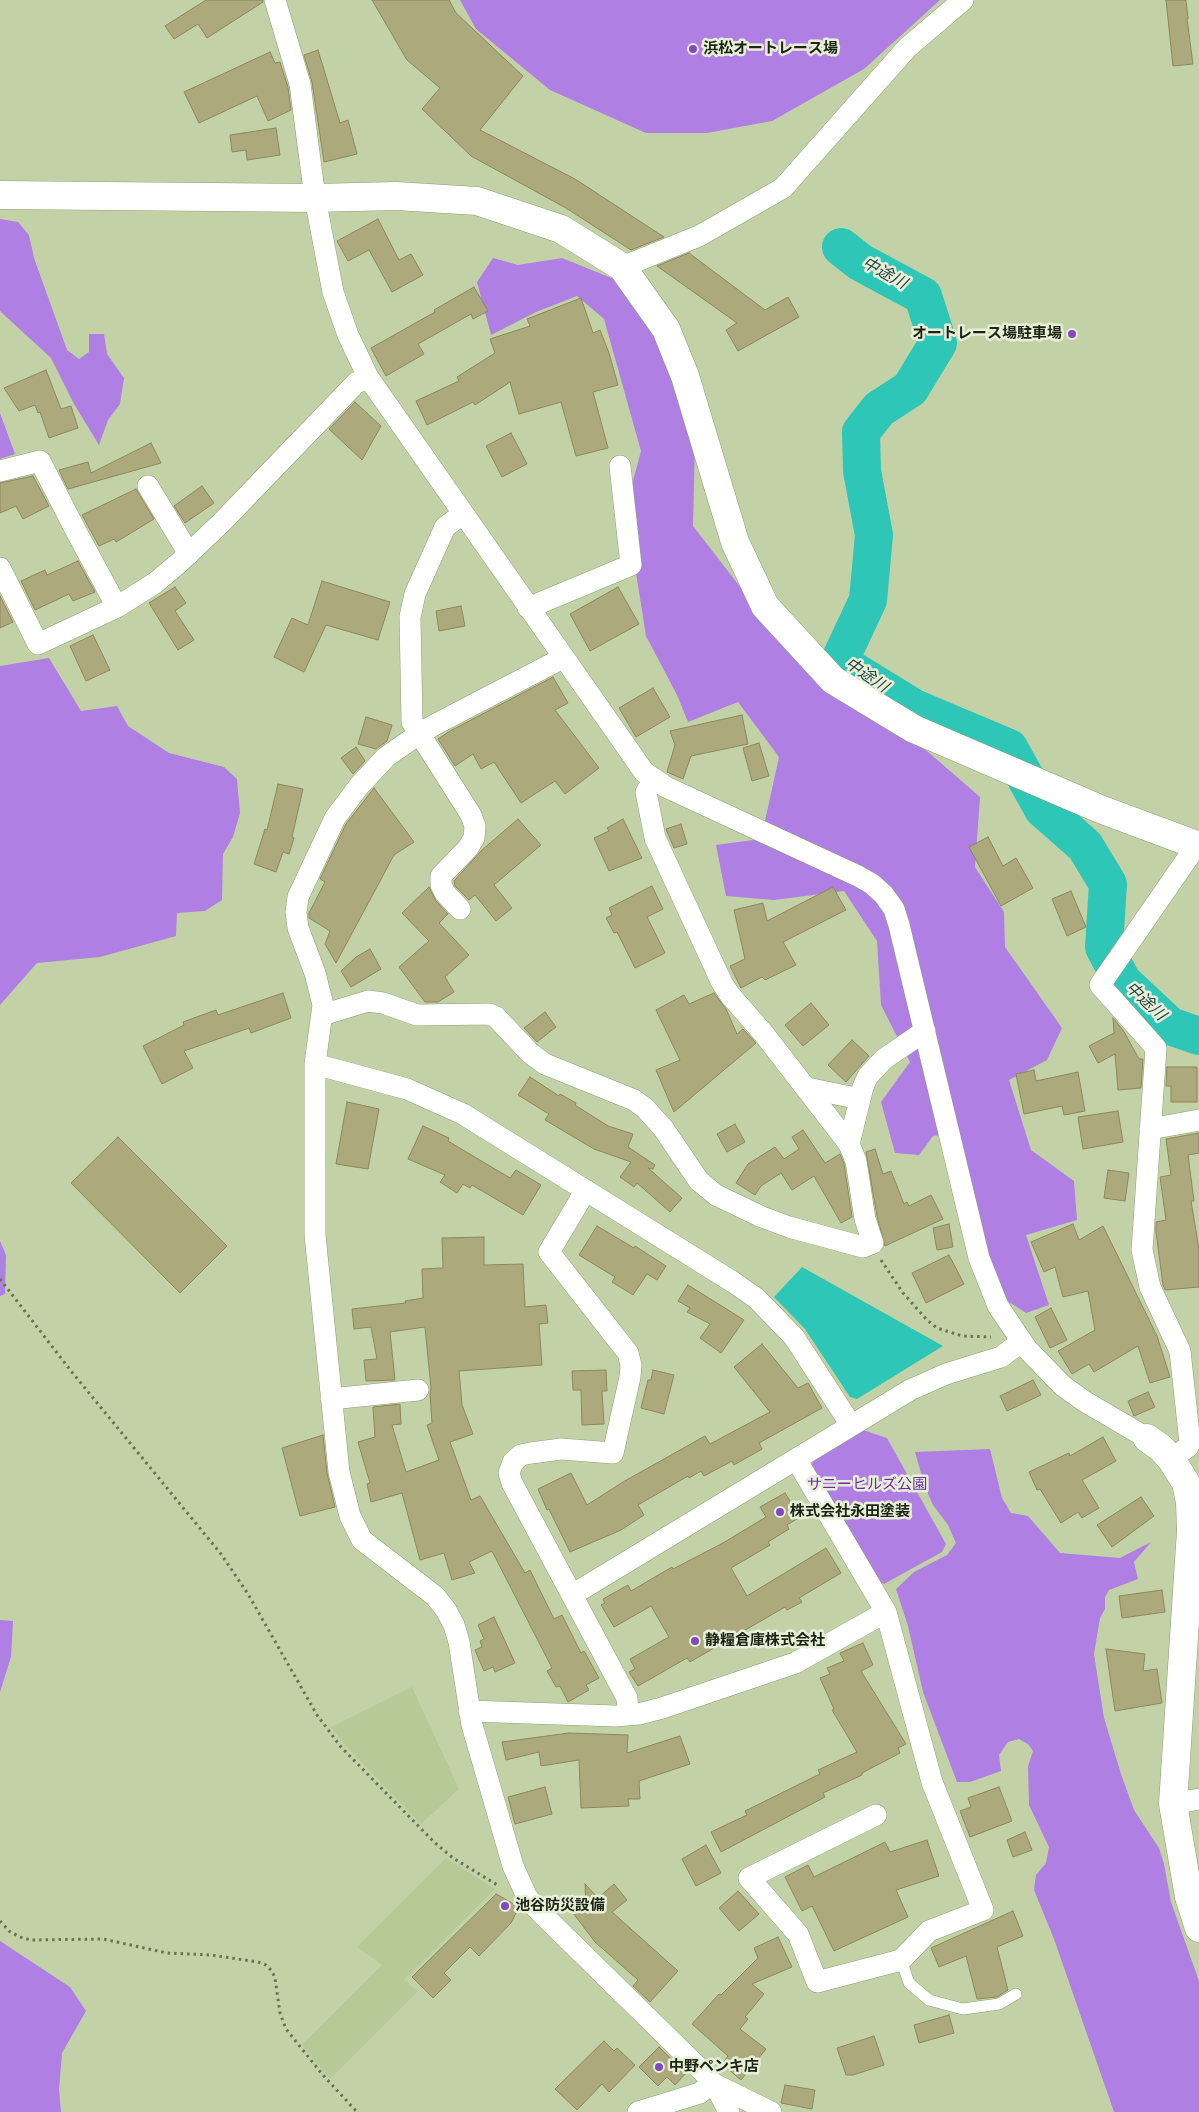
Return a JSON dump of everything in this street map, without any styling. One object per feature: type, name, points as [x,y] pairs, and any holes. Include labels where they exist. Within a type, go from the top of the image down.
[{"type":"street","points":[[275,0],[300,84],[315,198],[333,292],[348,335],[368,377],[636,761],[654,780],[872,884],[884,895],[894,909],[979,1258],[998,1306],[1021,1342],[1063,1386],[1161,1448],[1172,1459],[1182,1475],[1188,1490],[1195,1532],[1173,1804],[1188,1897],[1199,1928]]},
{"type":"street","points":[[630,264],[699,236],[783,188],[907,48],[963,0]]},
{"type":"street","points":[[0,194],[315,198],[396,196],[477,201],[561,230],[630,264],[666,328],[685,376],[735,542],[766,606],[833,680],[914,730],[1019,775],[1197,846],[1100,985],[1156,1048],[1142,1250],[1150,1287],[1190,1349],[1190,1443],[1188,1447],[1172,1459]]},
{"type":"street","points":[[0,568],[38,644],[117,606],[156,583],[189,554],[356,383],[368,377]]},
{"type":"street","points":[[0,471],[40,461],[117,606]]},
{"type":"street","points":[[528,608],[632,565],[620,466]]},
{"type":"street","points":[[148,486],[189,554]]},
{"type":"street","points":[[460,909],[440,885],[441,876],[468,848],[474,838],[475,826],[412,722],[411,605],[445,527],[463,514]]},
{"type":"street","points":[[563,658],[418,734],[386,757],[346,801],[325,835],[298,896],[296,912],[298,928],[321,988],[322,1015],[315,1064],[315,1235],[339,1472],[345,1502],[355,1529],[372,1549],[422,1584],[435,1596],[446,1610],[454,1626],[459,1642],[469,1711],[513,1866],[527,1897],[712,2083],[729,2112]]},
{"type":"street","points":[[322,1015],[368,1002],[383,1003],[417,1015],[489,1014],[496,1017],[530,1053],[545,1064],[621,1094],[645,1108],[663,1128],[699,1180],[716,1195],[762,1217],[789,1227],[863,1247],[874,1243],[865,1219],[856,1161],[849,1144],[757,1025],[734,1001],[722,983],[656,838],[646,792],[654,780]]},
{"type":"street","points":[[849,1144],[863,1087],[875,1067],[925,1031]]},
{"type":"street","points":[[315,1064],[377,1080],[435,1101],[490,1129],[733,1282],[756,1298],[794,1337],[851,1425]]},
{"type":"street","points":[[807,1088],[860,1099]]},
{"type":"street","points":[[1150,1129],[1199,1120]]},
{"type":"street","points":[[586,1190],[549,1252],[628,1354],[631,1365],[630,1376],[613,1454],[561,1449],[520,1455],[512,1462],[509,1473],[512,1483],[627,1698],[628,1715]]},
{"type":"street","points":[[572,1595],[851,1425],[928,1381],[1001,1357],[1021,1342]]},
{"type":"street","points":[[332,1399],[418,1390]]},
{"type":"street","points":[[796,1459],[886,1612],[932,1782],[983,1910],[929,1931],[900,1960],[817,1982],[798,1934],[749,1878],[876,1815]]},
{"type":"street","points":[[469,1711],[628,1715],[662,1708],[787,1666],[886,1612]]},
{"type":"street","points":[[1173,1804],[1199,1799]]},
{"type":"street","points":[[638,2112],[700,2093],[712,2083]]},
{"type":"street","points":[[712,2083],[771,2112]]},
{"type":"lane","points":[[900,1960],[909,1983],[930,2000],[963,2009],[999,2004],[1016,1994]]},
{"type":"path","points":[[874,1243],[880,1258],[903,1293],[927,1320],[937,1328],[962,1336],[1002,1337],[1021,1342]]},
{"type":"path","points":[[0,1279],[235,1574],[306,1698],[341,1747],[417,1827],[447,1853],[508,1891],[527,1897]]},
{"type":"path","points":[[0,1921],[9,1931],[31,1940],[103,1939],[167,1953],[211,1955],[258,1962],[266,1965],[272,1971],[275,1978],[280,2012],[286,2029],[322,2074],[357,2112]]},
{"type":"shaded area","points":[[412,1687],[459,1789],[421,1824],[344,1744],[331,1727]]},
{"type":"shaded area","points":[[446,1858],[495,1889],[404,1980],[418,1991],[330,2079],[302,2045],[382,1965],[357,1947]]},
{"type":"green space","name":"浜松オートレース場","points":[[460,0],[940,0],[864,69],[772,121],[707,133],[646,133],[550,90],[476,29]]},
{"type":"green space","points":[[0,219],[18,222],[29,235],[34,258],[67,350],[79,359],[89,352],[89,334],[104,334],[107,354],[124,378],[120,404],[108,420],[99,445],[74,404],[51,358],[0,311]]},
{"type":"green space","points":[[493,258],[518,265],[562,258],[619,281],[661,335],[695,443],[693,526],[789,650],[848,705],[927,751],[980,797],[975,867],[1004,912],[1005,947],[1062,1028],[1047,1060],[1009,1080],[1031,1150],[1074,1181],[1077,1220],[1026,1235],[1049,1305],[1026,1313],[1003,1298],[986,1248],[955,1133],[933,1136],[919,1155],[895,1153],[881,1102],[910,1062],[881,1005],[877,941],[844,891],[774,900],[726,896],[716,845],[761,839],[779,757],[738,702],[688,722],[677,695],[646,636],[634,560],[633,481],[641,451],[604,319],[577,296],[536,312],[491,335],[477,282]]},
{"type":"green space","points":[[0,413],[15,454],[0,459]]},
{"type":"green space","points":[[49,658],[81,711],[117,706],[128,726],[169,753],[224,767],[237,779],[240,813],[233,837],[223,854],[222,900],[205,911],[177,913],[176,936],[100,957],[37,963],[0,1005],[0,666]]},
{"type":"green space","points":[[0,1241],[6,1255],[5,1294],[0,1296]]},
{"type":"green space","name":"サニーヒルズ公園","points":[[860,1429],[887,1438],[946,1544],[942,1552],[884,1584],[875,1578],[811,1469],[814,1457]]},
{"type":"green space","points":[[990,1449],[1002,1498],[1011,1513],[1028,1516],[1060,1553],[1120,1558],[1151,1542],[1134,1562],[1138,1579],[1109,1590],[1105,1597],[1105,1609],[1100,1618],[1094,1654],[1104,1718],[1121,1774],[1134,1810],[1159,1848],[1171,1902],[1199,1981],[1199,2112],[1114,2112],[1054,1939],[1034,1890],[1036,1875],[1046,1863],[1049,1847],[1029,1805],[1028,1766],[1033,1751],[1028,1744],[1019,1739],[1008,1742],[999,1755],[1001,1771],[970,1782],[957,1782],[923,1692],[908,1626],[896,1589],[914,1572],[947,1555],[956,1543],[948,1525],[933,1505],[925,1487],[915,1452]]},
{"type":"green space","points":[[0,1620],[13,1621],[11,1657],[0,1692]]},
{"type":"green space","points":[[0,1941],[70,1987],[86,2011],[62,2053],[59,2089],[61,2112],[0,2112]]},
{"type":"water","points":[[802,1267],[943,1346],[857,1399],[850,1397],[805,1329],[774,1297]]},
{"type":"building","points":[[206,0],[263,0],[263,2],[207,38],[198,24],[174,39],[165,26]]},
{"type":"building","points":[[372,0],[449,0],[456,13],[523,76],[480,130],[575,179],[664,237],[631,250],[566,208],[471,156],[422,109],[440,88],[407,60]]},
{"type":"building","points":[[1166,0],[1186,0],[1193,64],[1173,66]]},
{"type":"building","points":[[318,50],[340,123],[348,120],[357,154],[324,162],[312,82],[304,55]]},
{"type":"building","points":[[270,52],[275,63],[280,62],[288,87],[291,110],[268,121],[257,96],[199,123],[184,92]]},
{"type":"building","points":[[276,128],[280,155],[247,160],[246,150],[232,152],[230,135]]},
{"type":"building","points":[[378,219],[399,260],[411,254],[423,275],[392,292],[369,250],[348,261],[337,241]]},
{"type":"building","points":[[689,253],[765,310],[788,297],[799,317],[738,351],[726,330],[737,323],[657,266]]},
{"type":"building","points":[[474,287],[488,311],[473,319],[471,314],[418,344],[424,354],[386,376],[371,348],[435,312],[434,310]]},
{"type":"building","points":[[581,298],[593,333],[600,330],[618,385],[593,392],[608,448],[576,456],[561,402],[519,414],[510,382],[475,405],[473,402],[427,425],[416,401],[459,381],[457,377],[495,353],[490,339],[530,326],[527,319]]},
{"type":"building","points":[[46,370],[61,409],[71,406],[78,428],[49,438],[40,412],[38,413],[35,405],[19,411],[4,388]]},
{"type":"building","points":[[355,402],[381,426],[362,460],[329,429]]},
{"type":"building","points":[[511,433],[527,464],[502,477],[486,446]]},
{"type":"building","points":[[151,443],[161,463],[68,489],[59,470],[88,462],[91,473]]},
{"type":"building","points":[[33,476],[49,506],[23,519],[16,506],[0,513],[0,483]]},
{"type":"building","points":[[202,486],[214,503],[185,523],[174,506]]},
{"type":"building","points":[[136,489],[154,519],[116,542],[114,539],[99,546],[82,515]]},
{"type":"building","points":[[78,561],[95,592],[73,601],[69,594],[35,610],[21,581],[45,570],[47,575]]},
{"type":"building","points":[[322,581],[390,602],[378,640],[326,625],[304,672],[274,657],[292,618],[308,625]]},
{"type":"building","points":[[175,587],[186,603],[175,611],[194,640],[178,650],[149,603]]},
{"type":"building","points":[[618,587],[639,624],[590,651],[570,614]]},
{"type":"building","points":[[0,596],[13,622],[0,628]]},
{"type":"building","points":[[461,606],[465,626],[439,631],[436,611]]},
{"type":"building","points":[[93,635],[110,670],[86,681],[70,646]]},
{"type":"building","points":[[553,677],[568,703],[555,710],[599,768],[565,794],[555,781],[521,803],[494,762],[481,769],[473,754],[455,766],[438,739]]},
{"type":"building","points":[[653,688],[670,717],[636,737],[619,708]]},
{"type":"building","points":[[742,715],[748,744],[691,756],[683,779],[667,772],[675,745],[670,731]]},
{"type":"building","points":[[366,717],[392,725],[387,741],[376,749],[358,744]]},
{"type":"building","points":[[759,743],[769,776],[752,781],[743,748]]},
{"type":"building","points":[[356,747],[365,761],[353,774],[341,758]]},
{"type":"building","points":[[278,784],[303,789],[292,837],[294,838],[289,854],[283,852],[276,872],[254,864],[265,829],[267,830]]},
{"type":"building","points":[[374,788],[414,842],[394,855],[336,963],[325,944],[330,931],[309,918],[309,913],[325,882],[320,879],[346,824]]},
{"type":"building","points":[[518,819],[541,845],[494,885],[512,908],[496,921],[475,895],[469,900],[455,886],[454,881],[482,850]]},
{"type":"building","points":[[623,819],[642,858],[609,871],[594,838],[609,831],[607,828]]},
{"type":"building","points":[[681,824],[687,844],[674,848],[666,829]]},
{"type":"building","points":[[988,837],[1003,866],[1016,858],[1033,888],[1001,906],[969,847]]},
{"type":"building","points":[[652,886],[663,909],[647,917],[665,953],[635,968],[617,932],[614,933],[606,918],[612,915],[609,908]]},
{"type":"building","points":[[429,887],[436,901],[448,914],[439,923],[469,955],[445,977],[454,992],[438,1002],[425,1002],[399,967],[429,941],[402,913]]},
{"type":"building","points":[[833,887],[846,910],[783,942],[796,965],[765,980],[762,977],[741,988],[730,966],[745,959],[734,910],[763,903],[767,921]]},
{"type":"building","points":[[1071,891],[1086,927],[1067,936],[1052,899]]},
{"type":"building","points":[[370,949],[381,969],[351,987],[341,971],[356,957]]},
{"type":"building","points":[[283,993],[291,1018],[251,1033],[249,1028],[184,1051],[193,1068],[162,1084],[143,1046],[184,1025],[183,1022],[216,1010],[218,1015]]},
{"type":"building","points":[[714,993],[726,1009],[737,1034],[743,1029],[756,1043],[674,1112],[656,1070],[680,1060],[656,1010],[684,995],[689,1004]]},
{"type":"building","points":[[811,1003],[829,1025],[803,1046],[785,1025]]},
{"type":"building","points":[[545,1012],[556,1027],[537,1042],[524,1028]]},
{"type":"building","points":[[1113,1018],[1123,1030],[1139,1059],[1143,1059],[1141,1088],[1118,1090],[1115,1054],[1098,1063],[1089,1046],[1114,1033]]},
{"type":"building","points":[[852,1040],[869,1056],[846,1082],[828,1065]]},
{"type":"building","points":[[1167,1067],[1197,1067],[1197,1102],[1171,1102],[1171,1086],[1166,1086]]},
{"type":"building","points":[[1034,1070],[1036,1081],[1078,1072],[1085,1111],[1064,1115],[1062,1106],[1024,1114],[1016,1074]]},
{"type":"building","points":[[530,1077],[559,1096],[560,1094],[576,1103],[575,1105],[608,1126],[633,1134],[628,1147],[655,1165],[653,1169],[648,1168],[682,1198],[670,1212],[637,1183],[634,1187],[620,1177],[631,1162],[594,1149],[545,1120],[549,1114],[518,1095]]},
{"type":"building","points":[[347,1102],[379,1109],[368,1169],[336,1164]]},
{"type":"building","points":[[1118,1111],[1123,1142],[1083,1149],[1078,1117]]},
{"type":"building","points":[[735,1124],[745,1142],[727,1152],[717,1134]]},
{"type":"building","points":[[423,1126],[449,1138],[448,1141],[510,1178],[516,1170],[541,1185],[523,1215],[472,1185],[470,1188],[463,1184],[457,1193],[440,1182],[445,1175],[408,1159]]},
{"type":"building","points":[[803,1130],[825,1163],[840,1154],[844,1164],[852,1217],[841,1223],[814,1176],[792,1190],[781,1173],[761,1186],[755,1195],[736,1183],[748,1164],[775,1147],[784,1159],[799,1149],[792,1137]]},
{"type":"building","points":[[1199,1133],[1199,1153],[1188,1155],[1194,1201],[1191,1201],[1199,1249],[1199,1287],[1165,1290],[1156,1222],[1166,1220],[1160,1177],[1171,1175],[1166,1139]]},
{"type":"building","points":[[118,1137],[227,1246],[180,1293],[71,1183]]},
{"type":"building","points":[[875,1149],[883,1174],[891,1171],[904,1204],[907,1202],[909,1206],[931,1195],[943,1219],[885,1246],[877,1216],[866,1152]]},
{"type":"building","points":[[1108,1170],[1129,1173],[1125,1201],[1104,1198]]},
{"type":"building","points":[[949,1224],[953,1247],[937,1250],[933,1228]]},
{"type":"building","points":[[1073,1224],[1079,1240],[1103,1226],[1157,1336],[1170,1377],[1150,1383],[1138,1346],[1094,1372],[1089,1364],[1072,1374],[1058,1351],[1095,1330],[1088,1291],[1063,1297],[1055,1267],[1044,1272],[1031,1242]]},
{"type":"building","points":[[597,1226],[634,1248],[635,1246],[666,1266],[657,1280],[647,1274],[633,1295],[612,1282],[615,1277],[579,1255]]},
{"type":"building","points":[[484,1237],[484,1265],[523,1264],[525,1307],[546,1305],[548,1323],[539,1324],[542,1365],[459,1371],[462,1405],[473,1434],[450,1442],[471,1500],[480,1496],[525,1573],[530,1570],[554,1619],[562,1615],[581,1653],[584,1651],[599,1678],[586,1685],[589,1690],[568,1702],[560,1686],[556,1687],[547,1671],[552,1668],[492,1551],[469,1562],[475,1573],[452,1580],[444,1553],[420,1560],[402,1493],[371,1502],[367,1484],[370,1483],[358,1442],[375,1437],[373,1407],[400,1404],[401,1424],[392,1425],[406,1472],[439,1460],[427,1425],[432,1423],[431,1388],[425,1327],[390,1332],[395,1380],[366,1381],[364,1360],[377,1359],[371,1327],[354,1329],[352,1309],[406,1303],[405,1301],[423,1298],[422,1269],[443,1268],[442,1238]]},
{"type":"building","points":[[949,1255],[964,1284],[926,1303],[912,1273]]},
{"type":"building","points":[[688,1285],[744,1320],[721,1353],[700,1338],[710,1324],[687,1312],[690,1308],[678,1301]]},
{"type":"building","points":[[1051,1308],[1067,1340],[1050,1348],[1035,1317]]},
{"type":"building","points":[[762,1344],[798,1388],[808,1383],[822,1408],[759,1443],[762,1449],[734,1465],[732,1461],[704,1476],[701,1471],[689,1478],[688,1476],[638,1505],[644,1515],[621,1530],[570,1552],[538,1489],[571,1473],[587,1505],[623,1482],[705,1436],[710,1444],[770,1412],[734,1367]]},
{"type":"building","points":[[606,1370],[607,1391],[602,1391],[604,1424],[582,1425],[581,1390],[573,1390],[572,1371]]},
{"type":"building","points":[[653,1370],[674,1375],[664,1414],[641,1408],[648,1380],[651,1380]]},
{"type":"building","points":[[1033,1380],[1041,1395],[1007,1411],[1000,1396]]},
{"type":"building","points":[[1148,1392],[1155,1407],[1134,1416],[1128,1401]]},
{"type":"building","points":[[323,1435],[327,1473],[335,1507],[300,1516],[282,1448]]},
{"type":"building","points":[[1103,1437],[1116,1461],[1082,1480],[1099,1508],[1082,1518],[1078,1512],[1061,1523],[1040,1489],[1037,1490],[1029,1472],[1069,1453],[1070,1456]]},
{"type":"building","points":[[785,1493],[800,1517],[787,1525],[789,1529],[768,1542],[770,1545],[731,1568],[747,1596],[826,1548],[841,1573],[799,1598],[802,1602],[787,1610],[785,1607],[690,1662],[687,1658],[638,1686],[629,1672],[635,1669],[630,1659],[669,1637],[651,1606],[614,1627],[601,1605],[605,1603],[603,1599],[628,1585],[631,1591],[672,1567],[673,1569],[723,1543],[766,1517],[760,1507]]},
{"type":"building","points":[[1141,1497],[1154,1516],[1112,1547],[1097,1525]]},
{"type":"building","points":[[1162,1590],[1165,1612],[1122,1618],[1119,1596]]},
{"type":"building","points":[[494,1617],[515,1663],[495,1672],[493,1667],[484,1671],[475,1650],[482,1647],[480,1641],[484,1639],[478,1625]]},
{"type":"building","points":[[863,1643],[873,1665],[861,1671],[906,1744],[898,1748],[900,1753],[862,1773],[862,1775],[823,1793],[825,1797],[721,1852],[711,1832],[747,1815],[745,1811],[820,1774],[818,1770],[857,1752],[832,1710],[834,1709],[820,1678],[830,1674],[827,1668],[844,1661],[840,1653]]},
{"type":"building","points":[[1106,1649],[1145,1654],[1143,1671],[1157,1669],[1162,1703],[1115,1711]]},
{"type":"building","points":[[569,1733],[628,1735],[627,1753],[680,1736],[690,1764],[639,1781],[640,1799],[628,1799],[629,1806],[581,1808],[579,1760],[541,1766],[539,1752],[506,1760],[502,1742]]},
{"type":"building","points":[[545,1787],[552,1814],[515,1824],[508,1797]]},
{"type":"building","points":[[999,1787],[1012,1821],[970,1837],[960,1811],[971,1807],[968,1798]]},
{"type":"building","points":[[1025,1832],[1032,1850],[1013,1857],[1007,1840]]},
{"type":"building","points":[[927,1840],[939,1876],[896,1890],[908,1917],[834,1951],[812,1906],[802,1911],[785,1877],[808,1865],[814,1877],[885,1842],[890,1852]]},
{"type":"building","points":[[706,1845],[721,1873],[696,1886],[682,1859]]},
{"type":"building","points":[[585,1884],[598,1898],[614,1884],[627,1900],[612,1912],[678,1971],[650,2002],[633,1986],[638,1980],[595,1942],[573,1913],[586,1911]]},
{"type":"building","points":[[738,1891],[759,1914],[739,1931],[719,1908]]},
{"type":"building","points":[[496,1894],[519,1907],[511,1923],[479,1956],[470,1947],[444,1973],[451,1980],[433,1998],[412,1977]]},
{"type":"building","points":[[1013,1911],[1023,1936],[997,1947],[1008,1990],[997,1997],[977,1999],[966,1956],[939,1967],[931,1948]]},
{"type":"building","points":[[778,1937],[792,1967],[752,1984],[764,1994],[745,2017],[748,2019],[740,2029],[766,2049],[741,2080],[722,2064],[728,2056],[692,2024],[719,1994],[721,1995],[758,1958],[754,1948]]},
{"type":"building","points":[[949,2015],[954,2033],[919,2043],[914,2025]]},
{"type":"building","points":[[874,2036],[884,2065],[853,2075],[846,2075],[837,2048]]},
{"type":"building","points":[[604,2041],[614,2051],[617,2048],[635,2065],[609,2092],[602,2084],[577,2110],[555,2089]]},
{"type":"building","points":[[659,2047],[686,2073],[675,2085],[667,2077],[658,2086],[639,2067]]},
{"type":"building","points":[[785,2085],[815,2090],[812,2109],[781,2103]]},
{"type":"waterway","name":"中途川","points":[[841,247],[860,262],[923,296],[938,343],[910,389],[879,409],[861,432],[862,471],[874,535],[868,600],[839,662],[914,708],[1009,748],[1043,809],[1085,846],[1108,884],[1104,947],[1122,981],[1170,1026],[1199,1036]]},
{"type":"place","name":"浜松オートレース場","points":[[693,49]]},
{"type":"place","name":"オートレース場駐車場","points":[[1072,334]]},
{"type":"place","name":"株式会社永田塗装","points":[[780,1512]]},
{"type":"place","name":"静糧倉庫株式会社","points":[[695,1641]]},
{"type":"place","name":"池谷防災設備","points":[[505,1906]]},
{"type":"place","name":"中野ペンキ店","points":[[659,2067]]}]
